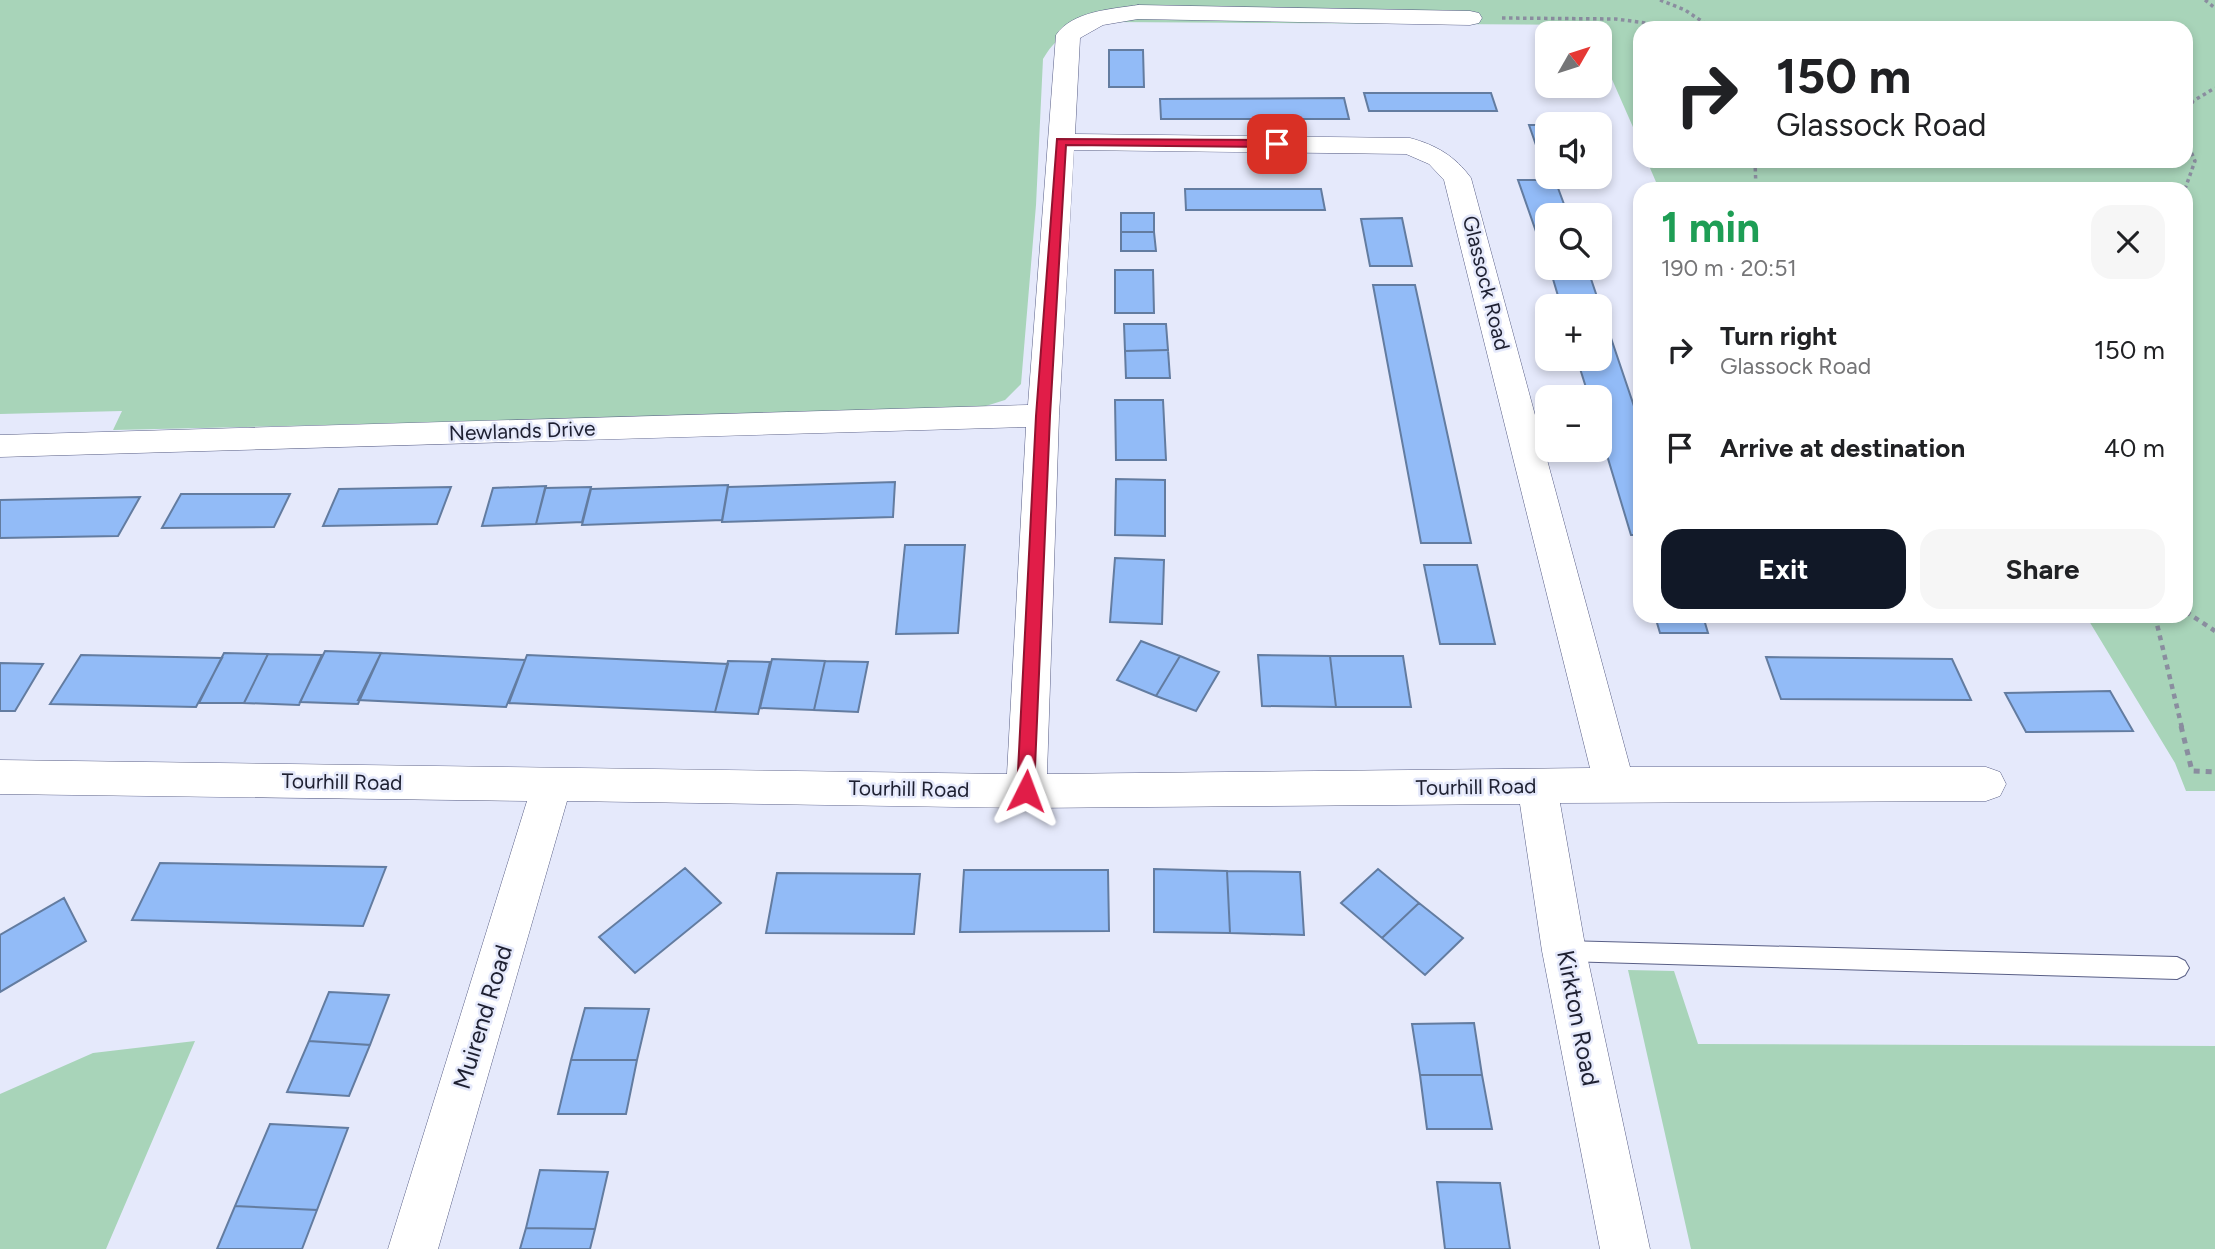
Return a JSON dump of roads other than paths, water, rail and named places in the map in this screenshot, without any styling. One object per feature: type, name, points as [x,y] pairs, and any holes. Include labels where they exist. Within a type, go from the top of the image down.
[{"type":"street","points":[[1026,791],[1043,416],[1068,35],[1096,19],[1138,12],[1469,18]]},
{"type":"street","name":"Glassock Road","points":[[1061,142],[1410,146],[1439,158],[1457,178],[1614,784]]},
{"type":"street","name":"Newlands Drive","points":[[0,446],[1043,416]]},
{"type":"street","name":"Tourhill Road","points":[[0,777],[1026,791],[1614,784],[1986,784]]},
{"type":"street","name":"Muirend Road","points":[[414,1249],[552,785]]},
{"type":"street","name":"Kirkton Road","points":[[1537,787],[1564,951],[1625,1249]]},
{"type":"lane","points":[[1564,951],[2177,968]]}]
